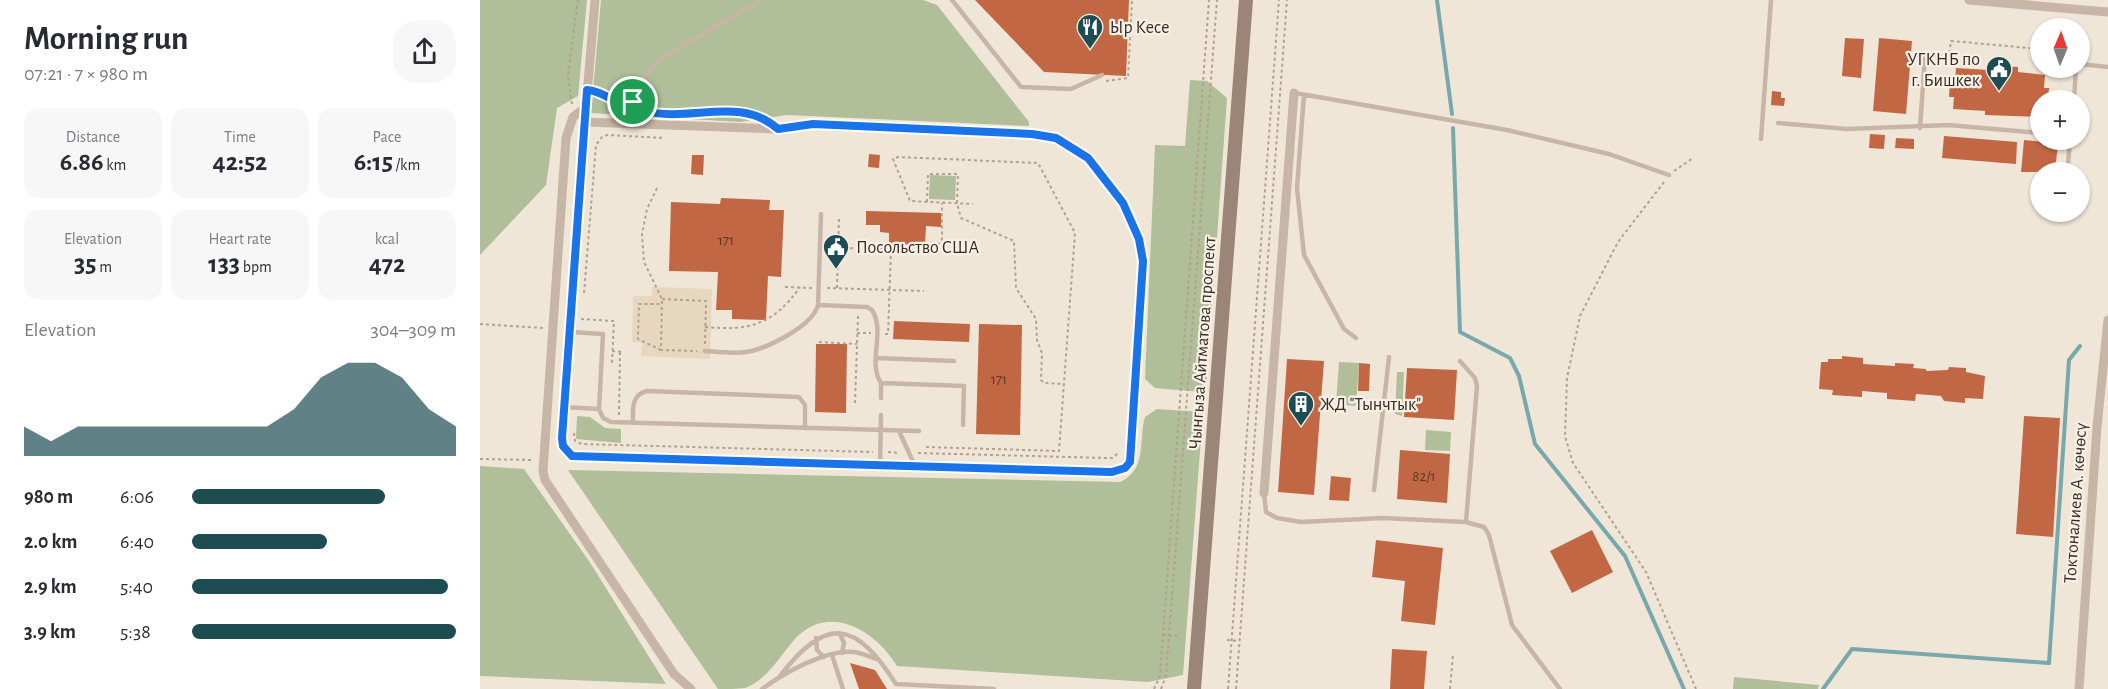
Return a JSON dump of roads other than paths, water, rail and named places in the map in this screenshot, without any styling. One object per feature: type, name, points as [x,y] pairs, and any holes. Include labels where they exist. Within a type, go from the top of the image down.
[{"type":"main road","name":"Чынгыза Айтматова проспект","points":[[1194,689],[1246,0]]},
{"type":"street","points":[[584,122],[778,129],[813,124],[1032,134],[1056,138],[1088,158],[1123,203],[1135,228],[1143,261],[1132,454],[1125,468],[1112,472],[572,456],[563,446],[564,407],[584,122],[595,0]]},
{"type":"street","points":[[1969,0],[2108,12]]},
{"type":"street","points":[[1264,493],[1299,94]]},
{"type":"street","points":[[586,107],[573,117],[566,138],[542,460],[545,480],[674,674],[691,689]]},
{"type":"street","name":"Токтоналиев А. көчөсү","points":[[2079,689],[2097,427],[2108,321]]},
{"type":"lane","points":[[633,102],[639,94],[644,78],[657,61],[761,0]]},
{"type":"lane","points":[[952,0],[1021,87],[1071,89],[1102,75]]},
{"type":"lane","points":[[1761,139],[1771,0]]},
{"type":"lane","points":[[1920,128],[1925,57]]},
{"type":"lane","points":[[2090,66],[2108,67]]},
{"type":"lane","points":[[587,90],[599,91],[621,103],[633,102],[645,111],[665,113],[743,111],[770,122],[778,129]]},
{"type":"lane","points":[[1356,338],[1344,329],[1304,255],[1297,188],[1299,94],[1507,130],[1609,154],[1670,175]]},
{"type":"lane","points":[[1778,123],[1847,129],[1884,126],[1920,128],[1948,125],[2030,132]]},
{"type":"lane","points":[[705,351],[746,352],[786,336],[813,316],[818,305],[821,214]]},
{"type":"lane","points":[[818,305],[867,307],[876,315],[876,375],[881,383],[881,398]]},
{"type":"lane","points":[[570,332],[603,334],[599,409],[606,421],[919,431]]},
{"type":"lane","points":[[1374,490],[1389,357]]},
{"type":"lane","points":[[876,358],[954,361]]},
{"type":"lane","points":[[1460,361],[1475,378],[1477,386],[1466,522]]},
{"type":"lane","points":[[881,383],[964,386],[963,425]]},
{"type":"lane","points":[[633,422],[634,401],[640,393],[647,391],[799,397],[805,405],[805,428]]},
{"type":"lane","points":[[564,407],[599,409]]},
{"type":"lane","points":[[880,465],[881,415]]},
{"type":"lane","points":[[899,431],[915,466]]},
{"type":"lane","points":[[1264,493],[1266,512],[1301,522],[1383,518],[1466,522],[1481,525],[1488,535],[1512,625],[1560,689]]},
{"type":"lane","points":[[840,634],[844,643],[842,653]]},
{"type":"lane","points":[[780,676],[798,652],[816,638],[840,634],[859,639],[870,647],[896,684],[994,689]]},
{"type":"lane","points":[[816,638],[817,650],[824,657]]},
{"type":"lane","points":[[762,689],[780,676],[824,657],[853,652],[877,659]]},
{"type":"lane","points":[[832,655],[843,689]]},
{"type":"waterway","points":[[1437,0],[1452,114]]},
{"type":"waterway","points":[[1453,128],[1460,332],[1510,358],[1519,376],[1535,444],[1625,556],[1684,689]]},
{"type":"waterway","points":[[1823,689],[1852,649],[2049,663],[2069,360],[2080,346]]},
{"type":"place","name":"Ыр Кесе","points":[[1090,50]]},
{"type":"place","name":"УГКНБ по г. Бишкек","points":[[1999,92]]},
{"type":"place","name":"Посольство США","points":[[836,270]]},
{"type":"place","name":"ЖД \"Тынчтык\"","points":[[1301,427]]}]
